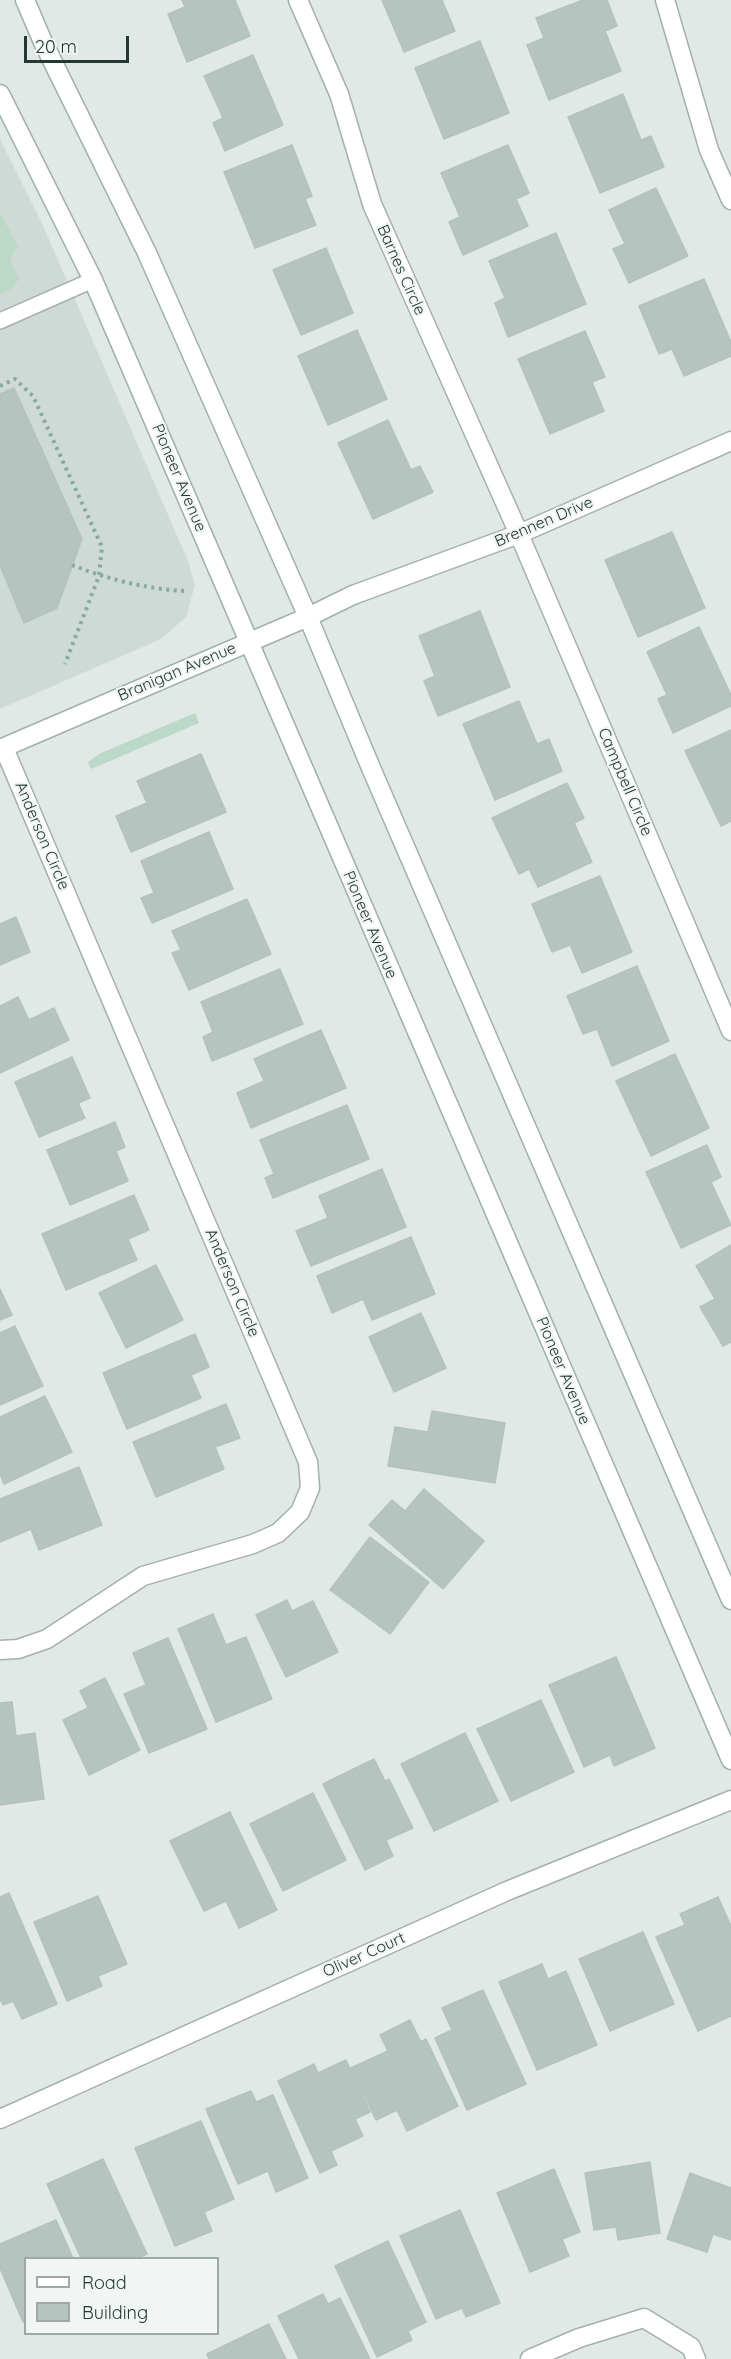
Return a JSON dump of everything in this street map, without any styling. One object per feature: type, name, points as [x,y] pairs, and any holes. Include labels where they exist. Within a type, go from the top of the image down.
[{"type":"street","points":[[25,0],[48,52],[147,253],[308,617],[371,768],[731,1600]]},
{"type":"street","name":"Barnes Circle","points":[[298,0],[339,94],[372,204],[519,534]]},
{"type":"street","points":[[664,0],[709,150],[731,200]]},
{"type":"street","name":"Pioneer Avenue","points":[[0,94],[93,280],[731,1760]]},
{"type":"street","name":"Brennen Drive","points":[[353,594],[519,534],[731,441]]},
{"type":"street","name":"Campbell Circle","points":[[519,534],[731,1031]]},
{"type":"street","name":"Branigan Avenue","points":[[2,748],[308,617],[353,594]]},
{"type":"street","name":"Anderson Circle","points":[[0,1650],[18,1649],[47,1639],[143,1576],[253,1544],[278,1533],[300,1512],[310,1488],[308,1462],[2,748]]},
{"type":"street","name":"Oliver Court","points":[[0,2119],[507,1891],[731,1800]]},
{"type":"street","points":[[530,2359],[579,2338],[644,2318],[691,2347],[696,2359]]},
{"type":"lane","points":[[0,321],[93,280]]},
{"type":"path","points":[[0,386],[15,380],[33,396],[102,547],[99,576],[65,664]]},
{"type":"path","points":[[72,565],[99,576],[184,591]]},
{"type":"shaded area","points":[[0,139],[41,221],[188,561],[195,585],[186,617],[161,639],[0,709]]},
{"type":"green space","points":[[0,213],[19,248],[15,250],[10,261],[19,279],[12,288],[0,295]]},
{"type":"green space","points":[[195,713],[199,723],[91,769],[88,762],[99,754]]},
{"type":"building","points":[[182,0],[235,0],[250,36],[187,62],[168,14],[185,7]]},
{"type":"building","points":[[382,0],[442,0],[455,31],[404,52]]},
{"type":"building","points":[[583,0],[607,0],[617,26],[605,31],[621,71],[549,100],[527,45],[544,38],[536,18]]},
{"type":"building","points":[[480,41],[509,113],[444,139],[415,68]]},
{"type":"building","points":[[253,55],[283,125],[225,151],[213,123],[223,118],[204,76]]},
{"type":"building","points":[[623,94],[641,140],[651,136],[664,167],[600,193],[568,117]]},
{"type":"building","points":[[292,145],[312,196],[305,199],[316,225],[255,248],[224,172]]},
{"type":"building","points":[[508,145],[529,193],[516,199],[528,226],[463,255],[449,222],[460,217],[441,173]]},
{"type":"building","points":[[656,188],[688,256],[629,283],[613,249],[625,244],[609,210]]},
{"type":"building","points":[[556,233],[586,304],[508,337],[495,303],[505,298],[489,261]]},
{"type":"building","points":[[326,248],[353,313],[301,335],[273,270]]},
{"type":"building","points":[[704,279],[731,342],[731,356],[684,376],[672,349],[659,354],[639,306]]},
{"type":"building","points":[[357,330],[387,399],[328,425],[298,356]]},
{"type":"building","points":[[585,331],[605,377],[592,382],[604,411],[550,434],[518,359]]},
{"type":"building","points":[[14,388],[82,539],[57,608],[24,623],[0,565],[0,394]]},
{"type":"building","points":[[388,420],[411,470],[420,466],[433,492],[373,519],[338,443]]},
{"type":"building","points":[[672,532],[705,608],[638,637],[605,560]]},
{"type":"building","points":[[480,611],[510,687],[438,716],[424,681],[435,676],[419,636]]},
{"type":"building","points":[[699,627],[731,695],[731,706],[673,733],[658,699],[667,695],[647,652]]},
{"type":"building","points":[[519,701],[537,744],[549,739],[562,771],[495,800],[463,724]]},
{"type":"building","points":[[731,730],[731,821],[721,826],[685,751]]},
{"type":"building","points":[[201,754],[226,812],[131,852],[116,816],[147,803],[137,781]]},
{"type":"building","points":[[567,783],[584,818],[574,823],[592,862],[538,887],[529,869],[519,874],[492,818]]},
{"type":"building","points":[[209,832],[233,889],[152,923],[141,898],[154,893],[141,861]]},
{"type":"building","points":[[600,876],[632,952],[582,973],[570,945],[552,952],[532,904]]},
{"type":"building","points":[[247,899],[271,954],[189,990],[172,953],[181,950],[172,931]]},
{"type":"building","points":[[16,917],[30,952],[0,965],[0,924]]},
{"type":"building","points":[[637,966],[669,1041],[612,1066],[597,1029],[583,1034],[567,996]]},
{"type":"building","points":[[280,969],[303,1024],[212,1061],[203,1037],[213,1032],[201,1002]]},
{"type":"building","points":[[18,997],[29,1020],[54,1008],[69,1040],[0,1073],[0,1006]]},
{"type":"building","points":[[321,1030],[346,1088],[251,1128],[237,1093],[264,1081],[254,1059]]},
{"type":"building","points":[[675,1054],[709,1128],[651,1156],[616,1081]]},
{"type":"building","points":[[72,1057],[90,1098],[78,1103],[85,1118],[39,1137],[15,1082]]},
{"type":"building","points":[[347,1105],[369,1159],[273,1198],[265,1178],[274,1174],[260,1140]]},
{"type":"building","points":[[115,1122],[125,1147],[116,1151],[128,1181],[70,1205],[47,1150]]},
{"type":"building","points":[[707,1145],[721,1177],[711,1182],[731,1225],[681,1248],[646,1172]]},
{"type":"building","points":[[382,1169],[406,1227],[311,1266],[296,1231],[328,1218],[319,1196]]},
{"type":"building","points":[[134,1195],[149,1230],[128,1239],[137,1260],[66,1290],[42,1234]]},
{"type":"building","points":[[411,1237],[435,1294],[372,1320],[363,1299],[332,1313],[317,1276]]},
{"type":"building","points":[[731,1245],[731,1342],[723,1346],[700,1307],[715,1299],[696,1266]]},
{"type":"building","points":[[156,1265],[183,1320],[126,1348],[99,1293]]},
{"type":"building","points":[[0,1289],[12,1315],[0,1320]]},
{"type":"building","points":[[421,1313],[446,1368],[394,1392],[369,1337]]},
{"type":"building","points":[[15,1326],[43,1386],[0,1405],[0,1333]]},
{"type":"building","points":[[195,1334],[209,1367],[191,1375],[201,1398],[127,1429],[103,1373]]},
{"type":"building","points":[[45,1396],[72,1452],[4,1484],[0,1474],[0,1417]]},
{"type":"building","points":[[226,1404],[240,1438],[215,1447],[224,1469],[156,1497],[133,1442]]},
{"type":"building","points":[[432,1411],[505,1423],[495,1483],[388,1466],[395,1427],[428,1432]]},
{"type":"building","points":[[79,1467],[102,1525],[39,1550],[31,1529],[0,1542],[0,1499]]},
{"type":"building","points":[[424,1489],[484,1541],[443,1589],[369,1525],[392,1500],[405,1511]]},
{"type":"building","points":[[370,1537],[429,1582],[390,1634],[330,1590]]},
{"type":"building","points":[[287,1600],[292,1611],[313,1601],[338,1652],[286,1677],[256,1615]]},
{"type":"building","points":[[213,1614],[226,1645],[246,1637],[272,1699],[216,1722],[178,1629]]},
{"type":"building","points":[[168,1638],[207,1729],[149,1753],[124,1694],[146,1685],[133,1653]]},
{"type":"building","points":[[616,1657],[655,1748],[614,1766],[610,1755],[584,1767],[549,1685]]},
{"type":"building","points":[[105,1678],[140,1750],[89,1775],[63,1720],[88,1708],[80,1691]]},
{"type":"building","points":[[541,1700],[574,1772],[511,1801],[477,1729]]},
{"type":"building","points":[[12,1702],[16,1736],[35,1733],[44,1799],[0,1805],[0,1703]]},
{"type":"building","points":[[465,1733],[498,1801],[434,1831],[401,1764]]},
{"type":"building","points":[[374,1759],[385,1781],[389,1779],[413,1828],[386,1840],[393,1856],[365,1870],[323,1784]]},
{"type":"building","points":[[313,1793],[346,1860],[283,1891],[250,1824]]},
{"type":"building","points":[[230,1812],[277,1910],[239,1928],[226,1901],[204,1911],[170,1841]]},
{"type":"building","points":[[9,1893],[57,2004],[22,2019],[13,2001],[3,2005],[0,1999],[0,1897]]},
{"type":"building","points":[[98,1896],[127,1964],[98,1976],[102,1986],[67,2001],[34,1922]]},
{"type":"building","points":[[718,1897],[731,1926],[731,2016],[698,2031],[656,1937],[685,1925],[680,1914]]},
{"type":"building","points":[[643,1932],[674,2004],[610,2031],[579,1959]]},
{"type":"building","points":[[542,1964],[548,1979],[566,1971],[597,2045],[537,2070],[499,1982]]},
{"type":"building","points":[[483,1990],[526,2084],[467,2110],[435,2038],[452,2030],[442,2008]]},
{"type":"building","points":[[410,2020],[421,2042],[426,2039],[458,2106],[407,2131],[397,2110],[376,2120],[351,2068],[388,2051],[380,2035]]},
{"type":"building","points":[[346,2060],[370,2112],[355,2119],[363,2136],[331,2151],[337,2165],[320,2173],[278,2081],[314,2064],[318,2073]]},
{"type":"building","points":[[251,2091],[256,2102],[273,2095],[308,2178],[276,2192],[268,2171],[238,2184],[206,2109]]},
{"type":"building","points":[[201,2121],[234,2199],[204,2212],[212,2231],[175,2246],[135,2148]]},
{"type":"building","points":[[103,2159],[147,2254],[140,2257],[81,2257],[47,2184]]},
{"type":"building","points":[[650,2162],[660,2233],[618,2240],[616,2227],[594,2230],[585,2173]]},
{"type":"building","points":[[554,2169],[580,2232],[562,2239],[569,2256],[530,2272],[497,2193]]},
{"type":"building","points":[[690,2173],[731,2188],[731,2240],[713,2234],[707,2252],[667,2239]]},
{"type":"building","points":[[460,2210],[500,2303],[466,2317],[462,2308],[436,2319],[400,2236]]},
{"type":"building","points":[[56,2220],[73,2257],[24,2257],[23,2322],[0,2268],[0,2244]]},
{"type":"building","points":[[388,2241],[426,2322],[408,2331],[412,2340],[377,2357],[335,2266]]},
{"type":"building","points":[[323,2294],[328,2304],[340,2298],[370,2359],[299,2359],[278,2316]]},
{"type":"building","points":[[269,2324],[286,2359],[209,2359],[207,2354]]}]
